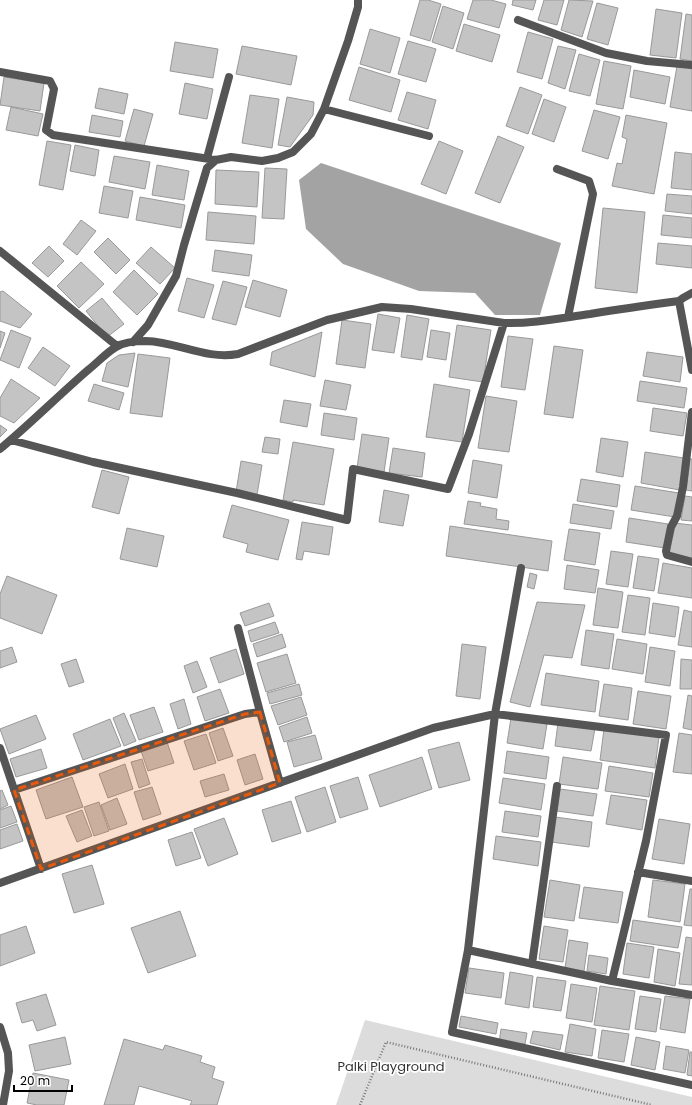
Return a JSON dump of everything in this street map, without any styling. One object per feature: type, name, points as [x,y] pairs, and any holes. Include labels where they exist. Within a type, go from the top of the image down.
[{"type":"street","points":[[133,342],[148,325],[176,276],[207,168],[216,160],[231,156],[262,161],[278,158],[293,152],[311,134],[324,109],[348,41],[358,7],[358,0]]},
{"type":"street","points":[[518,20],[606,53],[647,61],[692,65]]},
{"type":"street","points":[[0,72],[50,82],[54,89],[46,130],[53,135],[216,160]]},
{"type":"street","points":[[207,158],[229,78]]},
{"type":"street","points":[[324,109],[429,136]]},
{"type":"street","points":[[557,169],[589,181],[593,194],[568,317]]},
{"type":"street","points":[[0,251],[117,346]]},
{"type":"street","points":[[0,449],[66,389],[117,346],[133,342],[146,341],[166,343],[216,356],[228,356],[238,354],[327,320],[382,307],[411,309],[504,323],[536,323],[637,306],[679,301],[692,293]]},
{"type":"street","points":[[679,301],[692,370]]},
{"type":"street","points":[[11,440],[93,462],[237,493],[347,520],[353,469],[448,489],[469,434],[504,323]]},
{"type":"street","points":[[692,412],[683,487],[677,516],[671,527],[666,554],[692,562]]},
{"type":"street","points":[[521,568],[495,714],[468,950],[452,1032],[692,1085]]},
{"type":"street","points":[[238,628],[280,783]]},
{"type":"street","points":[[14,790],[245,714],[260,712]]},
{"type":"street","points":[[0,883],[433,728],[495,714],[666,735],[638,872],[612,981]]},
{"type":"street","points":[[0,748],[41,868]]},
{"type":"street","points":[[532,964],[557,786]]},
{"type":"street","points":[[638,872],[692,881]]},
{"type":"street","points":[[468,950],[612,981],[692,995]]},
{"type":"street","points":[[0,1027],[8,1053],[9,1071],[4,1083],[3,1105]]},
{"type":"path","points":[[360,1105],[386,1042],[652,1105]]},
{"type":"highlighted area","points":[[260,712],[280,783],[41,869],[14,790],[245,714]]},
{"type":"green space","name":"Palki Playground","points":[[365,1020],[692,1097],[692,1105],[336,1105]]},
{"type":"shaded area","points":[[321,163],[561,243],[540,315],[495,315],[475,293],[419,291],[343,264],[306,229],[299,180]]},
{"type":"building","points":[[420,0],[428,0],[441,4],[430,41],[410,35]]},
{"type":"building","points":[[473,0],[491,0],[506,4],[499,28],[467,19]]},
{"type":"building","points":[[513,0],[536,0],[533,10],[512,5]]},
{"type":"building","points":[[544,0],[564,0],[557,25],[538,20]]},
{"type":"building","points":[[569,0],[593,1],[582,37],[561,30]]},
{"type":"building","points":[[597,3],[618,8],[608,45],[587,39]]},
{"type":"building","points":[[443,6],[464,13],[453,49],[432,42]]},
{"type":"building","points":[[656,9],[682,13],[676,58],[650,55]]},
{"type":"building","points":[[686,14],[692,15],[692,61],[680,59]]},
{"type":"building","points":[[464,24],[500,35],[492,62],[456,51]]},
{"type":"building","points":[[370,29],[400,38],[390,73],[360,64]]},
{"type":"building","points":[[528,32],[553,39],[542,79],[517,72]]},
{"type":"building","points":[[408,41],[436,49],[426,82],[398,74]]},
{"type":"building","points":[[175,42],[218,49],[213,78],[170,71]]},
{"type":"building","points":[[242,46],[297,56],[291,85],[236,74]]},
{"type":"building","points":[[558,46],[576,50],[565,89],[548,83]]},
{"type":"building","points":[[579,54],[600,60],[590,96],[569,91]]},
{"type":"building","points":[[604,61],[631,66],[623,109],[596,104]]},
{"type":"building","points":[[677,66],[692,69],[692,111],[670,107]]},
{"type":"building","points":[[359,67],[400,80],[391,112],[349,100]]},
{"type":"building","points":[[634,70],[670,77],[665,104],[630,97]]},
{"type":"building","points":[[4,77],[44,83],[40,111],[0,105]]},
{"type":"building","points":[[185,83],[213,89],[207,119],[179,114]]},
{"type":"building","points":[[520,87],[542,95],[528,134],[506,126]]},
{"type":"building","points":[[99,88],[128,94],[124,114],[95,108]]},
{"type":"building","points":[[407,92],[436,100],[428,129],[398,120]]},
{"type":"building","points":[[250,95],[279,99],[272,148],[242,143]]},
{"type":"building","points":[[287,97],[314,102],[313,115],[290,147],[278,145]]},
{"type":"building","points":[[544,99],[566,107],[554,142],[532,134]]},
{"type":"building","points":[[11,107],[43,114],[38,136],[6,130]]},
{"type":"building","points":[[134,109],[153,114],[144,146],[125,141]]},
{"type":"building","points":[[594,110],[620,117],[608,159],[582,151]]},
{"type":"building","points":[[92,115],[123,121],[120,137],[89,132]]},
{"type":"building","points":[[626,115],[667,123],[654,194],[612,186],[617,163],[622,164],[627,139],[622,137]]},
{"type":"building","points":[[498,136],[524,147],[500,203],[475,193]]},
{"type":"building","points":[[47,141],[71,145],[63,190],[39,185]]},
{"type":"building","points":[[439,141],[463,151],[446,194],[421,184]]},
{"type":"building","points":[[75,145],[99,150],[95,176],[70,171]]},
{"type":"building","points":[[675,152],[692,154],[692,190],[671,188]]},
{"type":"building","points":[[114,156],[150,162],[145,189],[109,182]]},
{"type":"building","points":[[157,165],[189,171],[184,200],[152,195]]},
{"type":"building","points":[[265,168],[287,169],[284,219],[262,218]]},
{"type":"building","points":[[216,170],[259,172],[257,207],[215,204]]},
{"type":"building","points":[[104,186],[133,191],[128,218],[99,213]]},
{"type":"building","points":[[667,194],[692,196],[692,214],[665,211]]},
{"type":"building","points":[[140,197],[185,205],[181,228],[136,220]]},
{"type":"building","points":[[603,208],[645,212],[637,293],[595,288]]},
{"type":"building","points":[[208,212],[256,216],[254,244],[206,240]]},
{"type":"building","points":[[663,215],[692,218],[692,238],[661,235]]},
{"type":"building","points":[[81,220],[96,231],[77,255],[63,244]]},
{"type":"building","points":[[108,238],[130,260],[116,274],[94,252]]},
{"type":"building","points":[[658,243],[692,246],[692,268],[656,264]]},
{"type":"building","points":[[49,246],[64,261],[48,277],[32,263]]},
{"type":"building","points":[[151,247],[175,268],[160,284],[136,263]]},
{"type":"building","points":[[215,250],[252,255],[249,276],[212,271]]},
{"type":"building","points":[[81,262],[104,284],[79,308],[57,286]]},
{"type":"building","points":[[134,270],[158,294],[137,315],[113,292]]},
{"type":"building","points":[[187,278],[214,285],[204,318],[178,311]]},
{"type":"building","points":[[253,280],[287,290],[280,317],[245,307]]},
{"type":"building","points":[[223,281],[247,287],[236,325],[212,319]]},
{"type":"building","points":[[3,291],[32,314],[20,328],[0,321],[0,292]]},
{"type":"building","points":[[102,298],[124,324],[107,337],[86,311]]},
{"type":"building","points":[[378,314],[400,318],[394,353],[372,350]]},
{"type":"building","points":[[407,315],[429,319],[422,360],[401,357]]},
{"type":"building","points":[[342,320],[371,324],[365,368],[336,364]]},
{"type":"building","points":[[457,325],[491,330],[483,382],[449,377]]},
{"type":"building","points":[[11,330],[31,338],[19,368],[0,360]]},
{"type":"building","points":[[431,330],[450,333],[446,360],[427,357]]},
{"type":"building","points":[[0,331],[5,333],[0,348]]},
{"type":"building","points":[[322,332],[315,377],[270,365],[272,352]]},
{"type":"building","points":[[508,336],[533,339],[525,390],[501,387]]},
{"type":"building","points":[[554,346],[583,350],[573,418],[544,414]]},
{"type":"building","points":[[43,347],[70,366],[55,386],[28,368]]},
{"type":"building","points":[[647,352],[683,357],[680,382],[643,376]]},
{"type":"building","points":[[135,353],[128,387],[102,381],[107,363],[119,355]]},
{"type":"building","points":[[138,354],[170,358],[162,417],[130,413]]},
{"type":"building","points":[[11,379],[40,398],[14,423],[0,416],[0,398]]},
{"type":"building","points":[[325,380],[351,385],[346,410],[320,406]]},
{"type":"building","points":[[640,381],[687,388],[684,408],[637,401]]},
{"type":"building","points":[[94,384],[124,393],[119,410],[88,401]]},
{"type":"building","points":[[434,384],[470,390],[462,442],[426,437]]},
{"type":"building","points":[[486,396],[517,401],[509,452],[478,448]]},
{"type":"building","points":[[284,400],[311,404],[307,427],[280,422]]},
{"type":"building","points":[[653,408],[687,413],[683,436],[650,431]]},
{"type":"building","points":[[324,413],[357,418],[354,440],[321,435]]},
{"type":"building","points":[[0,425],[7,430],[0,437]]},
{"type":"building","points":[[362,434],[389,438],[384,472],[357,468]]},
{"type":"building","points":[[265,437],[280,439],[278,454],[262,452]]},
{"type":"building","points":[[601,438],[628,442],[623,477],[596,472]]},
{"type":"building","points":[[293,442],[334,449],[324,505],[293,500],[293,502],[283,500]]},
{"type":"building","points":[[393,448],[425,453],[422,477],[389,473]]},
{"type":"building","points":[[645,452],[684,458],[680,490],[641,483]]},
{"type":"building","points":[[690,459],[692,459],[692,491],[686,490]]},
{"type":"building","points":[[473,460],[502,465],[497,498],[468,493]]},
{"type":"building","points":[[241,461],[262,465],[257,495],[236,492]]},
{"type":"building","points":[[102,470],[129,477],[119,514],[92,507]]},
{"type":"building","points":[[581,479],[620,485],[617,507],[577,501]]},
{"type":"building","points":[[635,486],[679,493],[675,517],[631,510]]},
{"type":"building","points":[[384,490],[409,495],[403,526],[379,522]]},
{"type":"building","points":[[685,496],[692,497],[692,521],[681,520]]},
{"type":"building","points":[[468,501],[481,503],[480,506],[497,509],[496,519],[509,521],[508,530],[464,524]]},
{"type":"building","points":[[573,504],[614,511],[611,529],[570,523]]},
{"type":"building","points":[[232,505],[289,520],[278,560],[246,552],[248,544],[223,537]]},
{"type":"building","points":[[629,518],[668,524],[665,548],[626,542]]},
{"type":"building","points":[[302,522],[333,527],[329,555],[304,551],[302,560],[296,559]]},
{"type":"building","points":[[674,523],[692,525],[692,558],[669,554]]},
{"type":"building","points":[[450,526],[552,541],[548,571],[446,556]]},
{"type":"building","points":[[127,528],[164,536],[157,567],[120,559]]},
{"type":"building","points":[[569,529],[600,533],[595,565],[564,560]]},
{"type":"building","points":[[611,551],[633,554],[628,587],[606,584]]},
{"type":"building","points":[[638,556],[659,559],[654,591],[633,588]]},
{"type":"building","points":[[663,563],[692,568],[692,598],[658,593]]},
{"type":"building","points":[[567,565],[599,570],[595,593],[564,589]]},
{"type":"building","points":[[530,573],[537,575],[534,589],[527,587]]},
{"type":"building","points":[[7,576],[57,595],[42,634],[0,618],[0,594]]},
{"type":"building","points":[[598,588],[623,592],[618,628],[593,625]]},
{"type":"building","points":[[628,595],[650,598],[645,635],[622,632]]},
{"type":"building","points":[[537,602],[585,605],[572,658],[544,655],[530,707],[510,702]]},
{"type":"building","points":[[269,603],[274,616],[245,626],[240,613]]},
{"type":"building","points":[[653,603],[679,607],[675,637],[649,633]]},
{"type":"building","points":[[684,610],[692,612],[692,647],[678,645]]},
{"type":"building","points":[[275,622],[279,633],[251,642],[248,631]]},
{"type":"building","points":[[586,630],[614,634],[609,669],[581,665]]},
{"type":"building","points":[[282,634],[286,647],[257,657],[253,644]]},
{"type":"building","points":[[617,639],[647,644],[643,674],[612,669]]},
{"type":"building","points":[[462,644],[486,647],[480,699],[456,696]]},
{"type":"building","points":[[12,647],[17,662],[0,668],[0,651]]},
{"type":"building","points":[[650,647],[675,651],[670,686],[645,682]]},
{"type":"building","points":[[236,649],[244,674],[219,683],[210,658]]},
{"type":"building","points":[[287,654],[296,683],[266,692],[257,663]]},
{"type":"building","points":[[76,659],[84,682],[69,687],[61,664]]},
{"type":"building","points":[[681,659],[692,660],[692,689],[680,689]]},
{"type":"building","points":[[197,661],[207,687],[193,693],[184,666]]},
{"type":"building","points":[[546,673],[599,681],[595,712],[541,705]]},
{"type":"building","points":[[299,684],[302,695],[270,704],[267,693]]},
{"type":"building","points":[[604,684],[632,688],[628,720],[599,716]]},
{"type":"building","points":[[220,689],[229,713],[205,721],[197,697]]},
{"type":"building","points":[[638,691],[671,696],[666,729],[633,724]]},
{"type":"building","points":[[688,695],[692,696],[692,730],[683,728]]},
{"type":"building","points":[[301,697],[307,715],[278,725],[271,706]]},
{"type":"building","points":[[184,699],[191,724],[178,729],[170,704]]},
{"type":"building","points":[[154,707],[163,732],[139,740],[130,715]]},
{"type":"building","points":[[124,713],[136,741],[124,746],[113,718]]},
{"type":"building","points":[[36,715],[46,739],[9,754],[0,729]]},
{"type":"building","points":[[307,717],[312,733],[284,742],[279,727]]},
{"type":"building","points":[[511,718],[547,724],[543,749],[507,743]]},
{"type":"building","points":[[110,719],[121,746],[83,760],[73,734]]},
{"type":"building","points":[[558,723],[595,728],[591,751],[555,746]]},
{"type":"building","points":[[223,728],[233,756],[218,761],[209,733]]},
{"type":"building","points":[[604,729],[659,737],[655,768],[600,760]]},
{"type":"building","points":[[679,733],[692,735],[692,774],[673,772]]},
{"type":"building","points":[[206,734],[216,763],[194,770],[184,741]]},
{"type":"building","points":[[315,735],[322,759],[294,767],[287,742]]},
{"type":"building","points":[[167,742],[174,763],[148,771],[141,751]]},
{"type":"building","points":[[459,742],[470,780],[439,788],[428,750]]},
{"type":"building","points":[[41,749],[47,768],[16,777],[10,759]]},
{"type":"building","points":[[507,751],[549,757],[546,779],[504,773]]},
{"type":"building","points":[[255,754],[263,779],[245,785],[237,760]]},
{"type":"building","points":[[422,757],[432,789],[380,807],[369,775]]},
{"type":"building","points":[[563,757],[602,763],[598,789],[559,784]]},
{"type":"building","points":[[142,759],[150,784],[139,788],[131,762]]},
{"type":"building","points":[[125,764],[133,789],[108,798],[99,774]]},
{"type":"building","points":[[609,766],[653,773],[649,797],[605,791]]},
{"type":"building","points":[[224,774],[229,790],[205,797],[200,781]]},
{"type":"building","points":[[72,777],[83,807],[46,819],[36,790]]},
{"type":"building","points":[[358,777],[368,809],[340,818],[330,786]]},
{"type":"building","points":[[503,778],[545,784],[541,810],[499,803]]},
{"type":"building","points":[[152,787],[161,814],[143,820],[134,792]]},
{"type":"building","points":[[325,787],[336,822],[307,832],[295,797]]},
{"type":"building","points":[[560,789],[597,794],[593,816],[557,811]]},
{"type":"building","points":[[2,790],[8,805],[0,809],[0,791]]},
{"type":"building","points":[[611,795],[647,800],[642,830],[606,824]]},
{"type":"building","points":[[117,798],[127,824],[110,830],[101,805]]},
{"type":"building","points":[[291,801],[301,833],[272,842],[262,810]]},
{"type":"building","points":[[99,802],[109,831],[94,836],[84,807]]},
{"type":"building","points":[[11,806],[17,822],[0,828],[0,810]]},
{"type":"building","points":[[82,810],[92,836],[77,842],[66,816]]},
{"type":"building","points":[[505,811],[541,816],[538,837],[502,832]]},
{"type":"building","points":[[555,817],[592,822],[589,847],[551,842]]},
{"type":"building","points":[[224,818],[238,854],[208,866],[194,829]]},
{"type":"building","points":[[659,819],[690,824],[684,864],[652,859]]},
{"type":"building","points":[[17,824],[23,841],[0,849],[0,830]]},
{"type":"building","points":[[192,832],[201,858],[176,866],[168,840]]},
{"type":"building","points":[[496,836],[541,842],[538,866],[493,859]]},
{"type":"building","points":[[92,865],[104,904],[74,913],[62,874]]},
{"type":"building","points":[[550,880],[580,885],[574,921],[544,917]]},
{"type":"building","points":[[653,880],[685,884],[680,922],[648,917]]},
{"type":"building","points":[[584,887],[623,892],[618,923],[579,918]]},
{"type":"building","points":[[690,889],[692,889],[692,926],[684,925]]},
{"type":"building","points":[[180,911],[196,956],[148,973],[131,928]]},
{"type":"building","points":[[633,920],[682,927],[678,948],[630,941]]},
{"type":"building","points":[[26,926],[35,953],[0,966],[0,935]]},
{"type":"building","points":[[544,926],[568,930],[563,962],[539,959]]},
{"type":"building","points":[[686,937],[692,938],[692,985],[679,984]]},
{"type":"building","points":[[569,940],[588,943],[584,971],[565,968]]},
{"type":"building","points":[[627,943],[654,947],[649,978],[623,974]]},
{"type":"building","points":[[658,949],[680,953],[675,986],[654,982]]},
{"type":"building","points":[[589,955],[608,958],[606,974],[587,971]]},
{"type":"building","points":[[469,968],[504,973],[501,998],[465,993]]},
{"type":"building","points":[[510,972],[533,976],[529,1008],[505,1004]]},
{"type":"building","points":[[537,977],[566,981],[561,1011],[533,1007]]},
{"type":"building","points":[[571,984],[597,988],[592,1022],[566,1018]]},
{"type":"building","points":[[600,986],[635,991],[629,1030],[594,1025]]},
{"type":"building","points":[[46,994],[56,1025],[37,1031],[33,1020],[22,1023],[16,1003]]},
{"type":"building","points":[[640,996],[661,999],[656,1032],[635,1029]]},
{"type":"building","points":[[665,996],[690,999],[685,1033],[660,1029]]},
{"type":"building","points":[[461,1016],[498,1023],[496,1034],[459,1027]]},
{"type":"building","points":[[570,1024],[596,1029],[592,1056],[565,1052]]},
{"type":"building","points":[[501,1029],[527,1033],[525,1044],[499,1043]]},
{"type":"building","points":[[602,1030],[629,1034],[624,1062],[598,1058]]},
{"type":"building","points":[[533,1031],[563,1035],[560,1050],[530,1043]]},
{"type":"building","points":[[65,1037],[71,1064],[35,1071],[29,1045]]},
{"type":"building","points":[[636,1037],[660,1042],[655,1070],[631,1065]]},
{"type":"building","points":[[124,1039],[163,1050],[165,1045],[202,1056],[200,1062],[215,1067],[212,1078],[224,1082],[217,1105],[190,1105],[192,1101],[139,1086],[134,1105],[104,1105]]},
{"type":"building","points":[[666,1046],[689,1050],[685,1073],[663,1069]]},
{"type":"building","points":[[690,1052],[692,1052],[692,1076],[687,1075]]},
{"type":"building","points":[[33,1073],[69,1080],[64,1105],[37,1105],[27,1103]]}]
